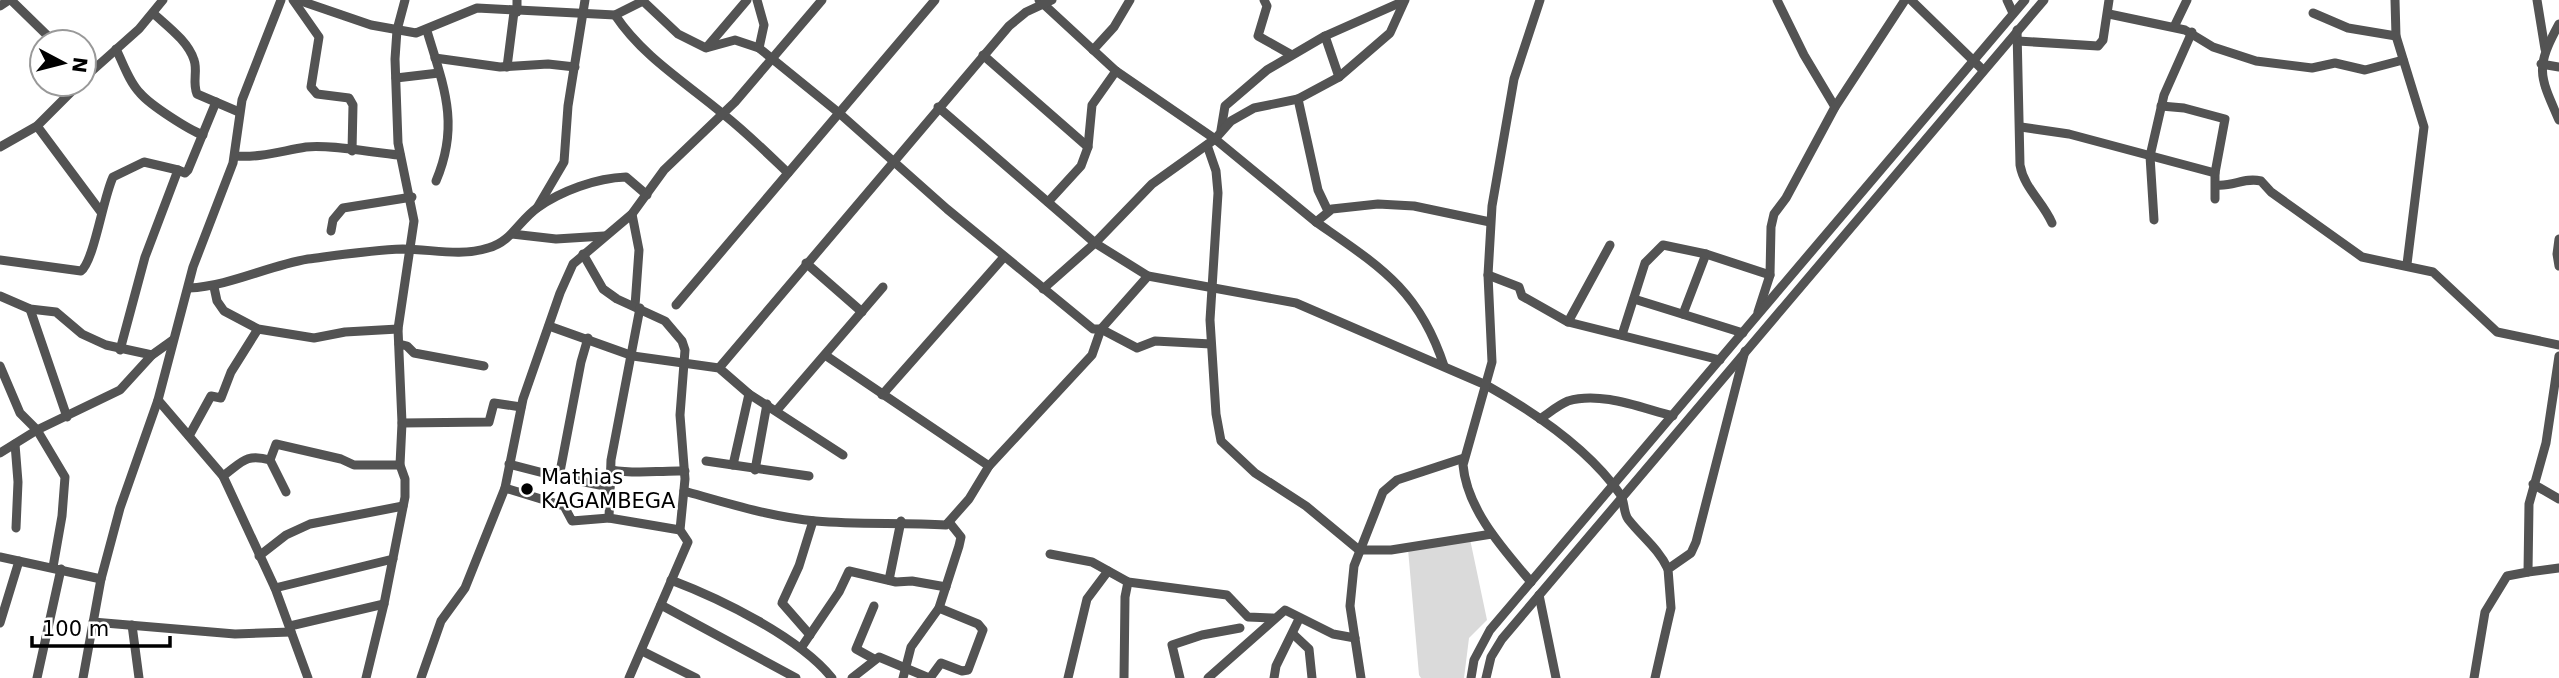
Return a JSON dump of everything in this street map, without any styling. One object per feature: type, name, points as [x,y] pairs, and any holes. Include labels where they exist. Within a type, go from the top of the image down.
[{"type":"street","points":[[0,6],[10,0],[39,28]]},
{"type":"street","points":[[98,65],[163,0]]},
{"type":"street","points":[[83,678],[101,579],[120,508],[158,400],[193,267],[235,156],[239,111],[255,61],[281,0]]},
{"type":"street","points":[[293,0],[319,37],[311,87],[317,94],[349,98],[353,105],[352,151]]},
{"type":"street","points":[[298,0],[340,16],[397,30],[427,31],[475,4],[515,12],[615,15],[643,1],[678,34],[706,48],[735,40],[759,48],[839,113],[1004,257],[1093,329],[1101,329],[1136,348],[1155,341],[1211,344]]},
{"type":"street","points":[[366,678],[393,559],[405,479],[400,465],[402,423],[398,329],[414,220],[412,197],[400,155],[397,30],[405,0]]},
{"type":"street","points":[[508,67],[517,0]]},
{"type":"street","points":[[189,288],[214,287],[264,269],[306,260],[411,249],[472,252],[498,245],[536,209],[564,162],[568,106],[585,0]]},
{"type":"street","points":[[706,48],[747,0]]},
{"type":"street","points":[[757,0],[764,25],[759,48]]},
{"type":"street","points":[[421,678],[441,621],[465,588],[505,488],[521,407],[566,278],[583,254],[632,214],[664,170],[723,114],[822,0]]},
{"type":"street","points":[[676,305],[935,0]]},
{"type":"street","points":[[1093,50],[1114,27],[1130,0]]},
{"type":"street","points":[[1264,0],[1267,6],[1258,36],[1290,54]]},
{"type":"street","points":[[1405,0],[1385,12],[1325,36],[1290,54],[1225,106],[1214,138],[1218,193],[1211,344],[1216,414],[1223,445],[1255,473],[1306,506],[1359,550],[1391,550],[1492,534]]},
{"type":"street","points":[[1044,289],[1095,243],[1152,184],[1254,108],[1298,99],[1339,77],[1390,33],[1405,0]]},
{"type":"street","points":[[1531,582],[1492,534],[1467,483],[1464,458],[1492,362],[1488,275],[1490,222],[1511,89],[1540,0]]},
{"type":"street","points":[[1777,0],[1804,55],[1835,107]]},
{"type":"street","points":[[1756,317],[1770,275],[1771,227],[1774,214],[1786,198],[1835,107],[1905,0]]},
{"type":"street","points":[[1911,0],[1983,70]]},
{"type":"street","points":[[2007,0],[2013,13]]},
{"type":"street","points":[[1471,678],[1474,660],[1490,631],[2025,0]]},
{"type":"street","points":[[1486,678],[1491,657],[1502,639],[1746,348],[2044,0]]},
{"type":"street","points":[[2018,41],[2098,46],[2109,14],[2109,0]]},
{"type":"street","points":[[2174,27],[2187,0]]},
{"type":"street","points":[[2395,0],[2396,36],[2424,127],[2407,264]]},
{"type":"street","points":[[2537,0],[2545,49]]},
{"type":"street","points":[[719,368],[983,55],[1009,26],[1044,1],[1116,71],[1214,138],[1316,222],[1396,281],[1433,331],[1444,366]]},
{"type":"street","points":[[153,13],[189,51],[195,62],[197,94],[239,111]]},
{"type":"street","points":[[2313,13],[2348,28],[2396,36]]},
{"type":"street","points":[[2109,14],[2192,32],[2211,46],[2250,59],[2306,68],[2335,63],[2372,70],[2403,60]]},
{"type":"street","points":[[615,15],[632,40],[677,80],[723,114],[788,173]]},
{"type":"street","points":[[2559,24],[2545,49],[2541,64],[2543,79],[2559,120]]},
{"type":"street","points":[[2017,30],[2021,174],[2052,223]]},
{"type":"street","points":[[427,31],[439,73],[450,135],[448,151],[436,181]]},
{"type":"street","points":[[2154,220],[2150,156],[2161,106],[2192,32]]},
{"type":"street","points":[[1325,36],[1339,77]]},
{"type":"street","points":[[116,49],[142,96],[179,120],[185,128],[203,135]]},
{"type":"street","points":[[983,55],[1088,147]]},
{"type":"street","points":[[435,58],[508,67],[548,64],[575,67]]},
{"type":"street","points":[[2541,64],[2559,66]]},
{"type":"street","points":[[1048,202],[1081,166],[1088,147],[1092,104],[1116,71]]},
{"type":"street","points":[[397,78],[439,73]]},
{"type":"street","points":[[0,147],[37,126],[65,98]]},
{"type":"street","points":[[1298,99],[1318,190],[1328,211]]},
{"type":"street","points":[[0,260],[81,271],[91,256],[101,212],[113,177],[122,170],[144,162],[185,173],[216,102]]},
{"type":"street","points":[[2161,106],[2184,108],[2224,118],[2215,200]]},
{"type":"street","points":[[938,107],[1095,243],[1148,276],[1296,303],[1486,385],[1540,419],[1622,496],[1626,517],[1660,553],[1668,569],[1671,608],[1656,678]]},
{"type":"street","points":[[37,126],[101,212]]},
{"type":"street","points":[[2021,127],[2069,134],[2216,173]]},
{"type":"street","points":[[235,156],[258,158],[281,149],[304,147],[400,155]]},
{"type":"street","points":[[120,350],[145,257],[178,170]]},
{"type":"street","points":[[536,209],[587,184],[609,178],[626,177],[647,195]]},
{"type":"street","points":[[2216,185],[2230,187],[2247,178],[2261,181],[2270,192],[2362,257],[2407,264],[2433,272],[2497,332],[2559,345]]},
{"type":"street","points":[[331,231],[333,220],[342,208],[412,197]]},
{"type":"street","points":[[1316,222],[1328,211],[1378,204],[1414,206],[1490,222]]},
{"type":"street","points":[[609,518],[611,470],[633,356],[638,307],[639,250],[632,214]]},
{"type":"street","points":[[512,234],[556,239],[606,235]]},
{"type":"street","points":[[2559,239],[2559,266]]},
{"type":"street","points":[[1568,322],[1610,245]]},
{"type":"street","points":[[1622,335],[1646,263],[1663,245],[1706,254],[1770,275]]},
{"type":"street","points":[[583,254],[603,289],[665,321],[677,332],[685,350],[680,415],[685,471],[680,530],[688,542],[629,678]]},
{"type":"street","points":[[1683,314],[1706,254]]},
{"type":"street","points":[[882,395],[1004,257]]},
{"type":"street","points":[[806,263],[862,312]]},
{"type":"street","points":[[1488,275],[1518,287],[1522,296],[1568,322],[1720,360]]},
{"type":"street","points":[[684,491],[750,509],[813,521],[901,521],[945,525],[969,499],[989,466],[1092,355],[1101,329],[1148,276]]},
{"type":"street","points":[[214,287],[217,301],[224,311],[258,329],[314,338],[345,332],[398,329]]},
{"type":"street","points":[[777,410],[883,287]]},
{"type":"street","points":[[0,296],[30,309],[57,312],[82,334],[120,350],[152,355]]},
{"type":"street","points":[[1634,299],[1743,333]]},
{"type":"street","points":[[30,309],[67,417]]},
{"type":"street","points":[[549,326],[633,356],[719,368],[748,394],[777,410],[843,455]]},
{"type":"street","points":[[189,436],[211,395],[222,398],[231,372],[258,329]]},
{"type":"street","points":[[559,477],[588,338]]},
{"type":"street","points":[[0,453],[37,430],[120,390],[152,355],[173,340]]},
{"type":"street","points":[[399,344],[407,346],[414,353],[484,366]]},
{"type":"street","points":[[1668,569],[1691,553],[1696,542],[1746,348]]},
{"type":"street","points":[[825,355],[989,466]]},
{"type":"street","points":[[2528,572],[2527,522],[2533,484],[2546,443],[2559,356]]},
{"type":"street","points":[[0,368],[20,413],[37,430],[65,477],[57,568],[37,678]]},
{"type":"street","points":[[733,465],[748,394]]},
{"type":"street","points":[[1540,419],[1564,402],[1578,399],[1610,400],[1673,416]]},
{"type":"street","points":[[158,400],[223,476],[275,588],[307,678]]},
{"type":"street","points":[[402,423],[489,422],[494,403],[521,407]]},
{"type":"street","points":[[755,470],[767,404]]},
{"type":"street","points":[[15,444],[18,482],[16,528]]},
{"type":"street","points":[[286,492],[270,460],[276,444],[341,459],[350,464],[400,465]]},
{"type":"street","points":[[223,476],[250,456],[270,460]]},
{"type":"street","points":[[1361,678],[1350,606],[1359,550],[1387,487],[1396,481],[1464,458]]},
{"type":"street","points":[[706,461],[755,470],[809,475]]},
{"type":"street","points":[[509,464],[610,487]]},
{"type":"street","points":[[611,470],[644,475],[656,471],[685,471]]},
{"type":"street","points":[[2533,484],[2559,499]]},
{"type":"street","points":[[505,488],[564,506],[572,522],[609,518],[680,530]]},
{"type":"street","points":[[259,556],[286,535],[310,524],[403,506]]},
{"type":"street","points":[[810,635],[782,603],[799,566],[813,521]]},
{"type":"street","points":[[889,580],[901,521]]},
{"type":"street","points":[[903,673],[911,647],[939,608],[962,538],[949,522]]},
{"type":"street","points":[[1050,554],[1092,562],[1128,582],[1217,593],[1232,598],[1241,613],[1248,617],[1273,618]]},
{"type":"street","points":[[0,557],[101,579]]},
{"type":"street","points":[[275,588],[393,559]]},
{"type":"street","points":[[1,620],[19,561]]},
{"type":"street","points":[[2474,678],[2488,606],[2507,576],[2559,568]]},
{"type":"street","points":[[801,648],[839,592],[849,571],[889,580],[946,587]]},
{"type":"street","points":[[1068,678],[1087,599],[1108,571]]},
{"type":"street","points":[[671,580],[721,602],[801,648],[817,660],[832,678]]},
{"type":"street","points":[[1124,678],[1125,597],[1128,582]]},
{"type":"street","points":[[1539,595],[1556,678]]},
{"type":"street","points":[[93,622],[235,634],[290,629],[384,604]]},
{"type":"street","points":[[661,605],[796,678]]},
{"type":"street","points":[[874,606],[856,649],[874,659]]},
{"type":"street","points":[[852,678],[879,657],[903,673],[929,678],[942,663],[962,671],[968,670],[983,628],[939,608]]},
{"type":"street","points":[[1210,677],[1285,610],[1333,634],[1355,638]]},
{"type":"street","points":[[1274,678],[1276,666],[1299,619]]},
{"type":"street","points":[[132,625],[139,678]]},
{"type":"street","points":[[1180,678],[1172,645],[1223,629],[1240,628]]},
{"type":"street","points":[[1293,635],[1309,649],[1312,678]]},
{"type":"street","points":[[642,651],[696,678]]},
{"type":"shaded area","points":[[1470,539],[1487,620],[1469,638],[1464,678],[1421,678],[1408,549]]},
{"type":"place","name":"Mathias KAGAMBEGA","points":[[527,489]]}]
